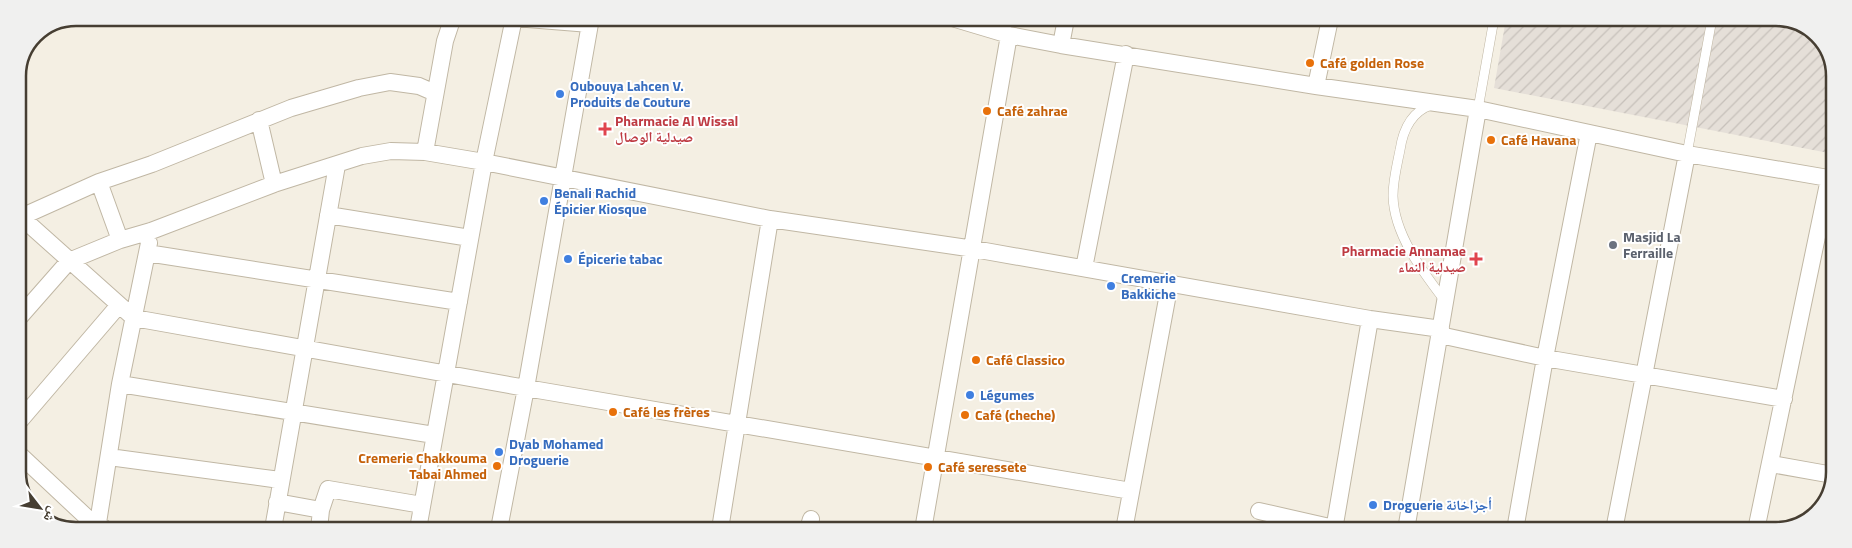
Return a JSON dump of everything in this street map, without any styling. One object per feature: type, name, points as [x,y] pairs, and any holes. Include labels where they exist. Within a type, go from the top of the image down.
[{"type":"street","points":[[425,152],[445,41],[450,26]]},
{"type":"street","points":[[419,522],[484,162],[513,26]]},
{"type":"street","points":[[500,522],[526,388],[589,26]]},
{"type":"street","points":[[978,26],[1009,35],[1061,44],[1316,86],[1478,109],[1687,154],[1826,178]]},
{"type":"street","points":[[1061,44],[1065,26]]},
{"type":"street","points":[[1316,86],[1329,26]]},
{"type":"street","points":[[924,522],[974,248],[1009,35]]},
{"type":"street","points":[[1084,268],[1126,54]]},
{"type":"street","points":[[26,216],[99,182],[152,164],[259,120],[359,88],[390,82],[419,86],[435,93]]},
{"type":"street","points":[[1407,522],[1478,109]]},
{"type":"street","points":[[259,120],[274,184]]},
{"type":"street","points":[[1516,522],[1545,358],[1589,133]]},
{"type":"street","points":[[26,310],[69,261],[120,240],[151,231],[274,184],[362,156],[391,151],[425,152],[562,176],[770,218],[974,248],[1370,319],[1440,332],[1545,358],[1644,373],[1784,399]]},
{"type":"street","points":[[1616,522],[1687,154]]},
{"type":"street","points":[[274,522],[337,165]]},
{"type":"street","points":[[99,182],[120,240]]},
{"type":"street","points":[[1758,522],[1826,206]]},
{"type":"street","points":[[328,216],[470,238]]},
{"type":"street","points":[[721,522],[770,218]]},
{"type":"street","points":[[26,225],[134,318],[446,372],[526,388],[1131,491]]},
{"type":"street","points":[[102,522],[120,384],[151,231]]},
{"type":"street","points":[[147,252],[459,302]]},
{"type":"street","points":[[1125,522],[1170,283]]},
{"type":"street","points":[[26,414],[119,305]]},
{"type":"street","points":[[1335,522],[1370,319]]},
{"type":"street","points":[[120,384],[434,435]]},
{"type":"street","points":[[109,457],[280,480]]},
{"type":"street","points":[[26,460],[94,522]]},
{"type":"street","points":[[1771,464],[1826,474]]},
{"type":"street","points":[[319,522],[320,510],[328,489],[422,505]]},
{"type":"street","points":[[276,502],[320,510]]},
{"type":"street","points":[[1259,511],[1305,522]]},
{"type":"lane","points":[[1478,109],[1493,26]]},
{"type":"lane","points":[[1687,154],[1711,26]]},
{"type":"lane","points":[[1436,103],[1417,112],[1406,128],[1402,140],[1393,197],[1399,224],[1415,260],[1446,301]]},
{"type":"shaded area","points":[[1505,26],[1776,26],[1789,28],[1798,31],[1813,43],[1824,63],[1826,73],[1826,152],[1494,88]]},
{"type":"place","name":"Café golden Rose","points":[[1310,63]]},
{"type":"place","name":"Oubouya Lahcen V. Produits de Couture","points":[[560,94]]},
{"type":"place","name":"Café zahrae","points":[[987,111]]},
{"type":"place","name":"Pharmacie Al Wissal صيدلية الوصال","points":[[605,129]]},
{"type":"place","name":"Café Havana","points":[[1491,140]]},
{"type":"place","name":"Benali Rachid Épicier Kiosque","points":[[544,201]]},
{"type":"place","name":"Masjid La Ferraille","points":[[1613,245]]},
{"type":"place","name":"Épicerie tabac","points":[[568,259]]},
{"type":"place","name":"Pharmacie Annamae صيدلية النماء","points":[[1476,259]]},
{"type":"place","name":"Cremerie Bakkiche","points":[[1111,286]]},
{"type":"place","name":"Café Classico","points":[[976,360]]},
{"type":"place","name":"Légumes","points":[[970,395]]},
{"type":"place","name":"Café les frères","points":[[613,412]]},
{"type":"place","name":"Café (cheche)","points":[[965,415]]},
{"type":"place","name":"Dyab Mohamed Droguerie","points":[[499,452]]},
{"type":"place","name":"Cremerie Chakkouma Tabai Ahmed","points":[[497,466]]},
{"type":"place","name":"Café seressete","points":[[928,467]]},
{"type":"place","name":"Droguerie أجزاخانة","points":[[1373,505]]}]
